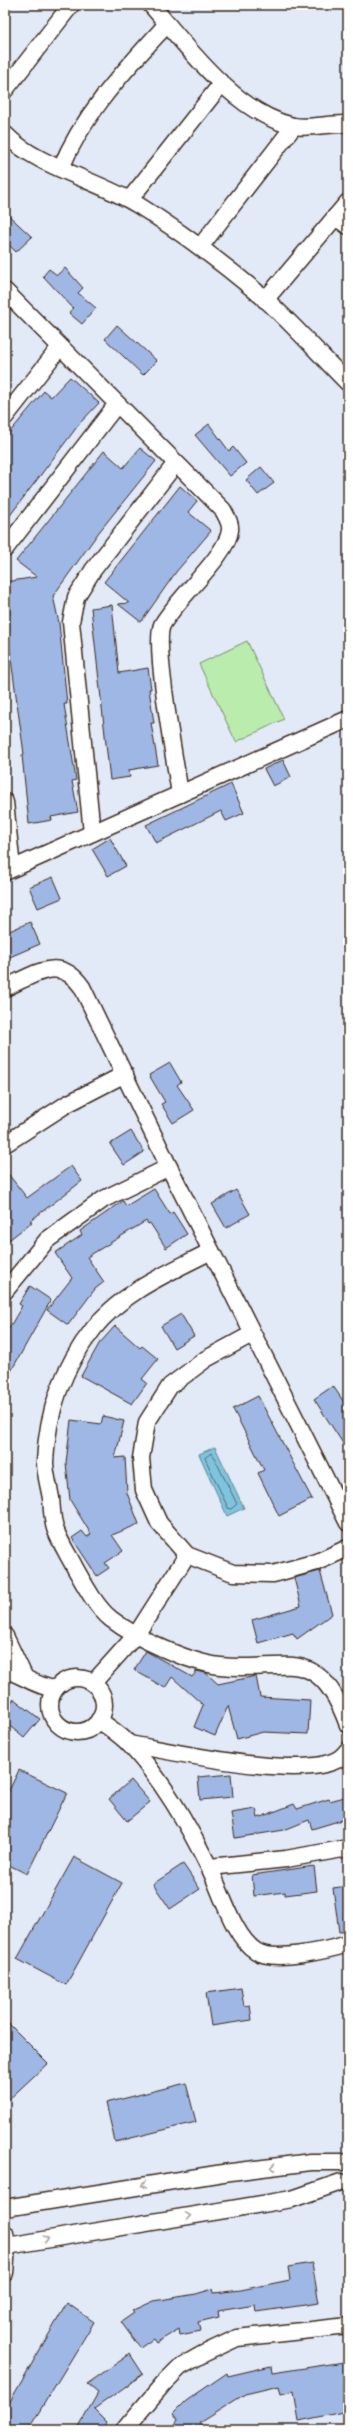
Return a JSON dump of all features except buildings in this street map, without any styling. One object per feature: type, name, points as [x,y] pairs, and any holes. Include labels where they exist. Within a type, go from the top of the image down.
[{"type":"street","points":[[5,90],[71,5]]},
{"type":"street","points":[[151,5],[222,82],[243,102],[275,119],[294,126],[348,124]]},
{"type":"street","points":[[61,168],[69,148],[92,113],[129,65],[167,24]]},
{"type":"street","points":[[130,199],[222,82]]},
{"type":"street","points":[[200,247],[294,126]]},
{"type":"street","points":[[5,134],[13,142],[36,157],[130,199],[200,247],[265,300],[348,383]]},
{"type":"street","points":[[265,300],[342,222],[348,202]]},
{"type":"street","points":[[5,292],[223,510],[230,528],[228,540],[220,553],[180,599],[161,627],[160,655],[180,794]]},
{"type":"street","points":[[5,417],[60,347]]},
{"type":"street","points":[[5,549],[117,404]]},
{"type":"street","points":[[92,833],[70,622],[76,597],[93,570],[176,464]]},
{"type":"street","points":[[5,802],[9,870],[348,719]]},
{"type":"street","points":[[5,988],[45,970],[61,969],[73,975],[82,987],[169,1167],[348,1523]]},
{"type":"street","points":[[5,1144],[67,1104],[125,1074]]},
{"type":"street","points":[[5,1291],[47,1240],[104,1199],[169,1167]]},
{"type":"street","points":[[211,1251],[154,1281],[118,1304],[95,1327],[69,1364],[50,1416],[45,1463],[56,1530],[84,1584],[109,1618],[136,1635],[173,1652],[219,1666],[294,1664],[313,1671],[326,1684],[341,1705],[348,1725]]},
{"type":"street","points":[[252,1334],[206,1359],[170,1386],[147,1422],[141,1458],[144,1490],[159,1523],[187,1555],[233,1573],[273,1574],[317,1562],[348,1548]]},
{"type":"street","points":[[93,1683],[136,1635],[187,1555]]},
{"type":"street","points":[[5,1636],[24,1676]]},
{"type":"street","points":[[5,1669],[24,1676],[46,1688],[55,1689]]},
{"type":"street","points":[[72,1678],[83,1678],[93,1683],[100,1690],[104,1700],[103,1710],[99,1720],[92,1727],[82,1731],[71,1731],[61,1727],[54,1719],[50,1709],[50,1698],[55,1689],[63,1682],[72,1678]]},
{"type":"street","points":[[99,1720],[129,1744],[169,1793],[210,1867],[236,1925],[246,1943],[256,1952],[274,1957],[348,1944]]},
{"type":"street","points":[[129,1744],[276,1768],[317,1765],[339,1759],[348,1750]]},
{"type":"street","points":[[210,1867],[286,1859],[348,1848]]},
{"type":"street","points":[[5,2208],[223,2173],[345,2159],[339,2175],[346,2188],[292,2199],[6,2240],[5,2273]]},
{"type":"street","points":[[124,2430],[145,2403],[180,2368],[237,2338],[348,2326]]},
{"type":"green space","points":[[247,641],[284,719],[236,742],[199,664]]},
{"type":"water","points":[[215,1447],[244,1508],[227,1516],[199,1454]]}]
